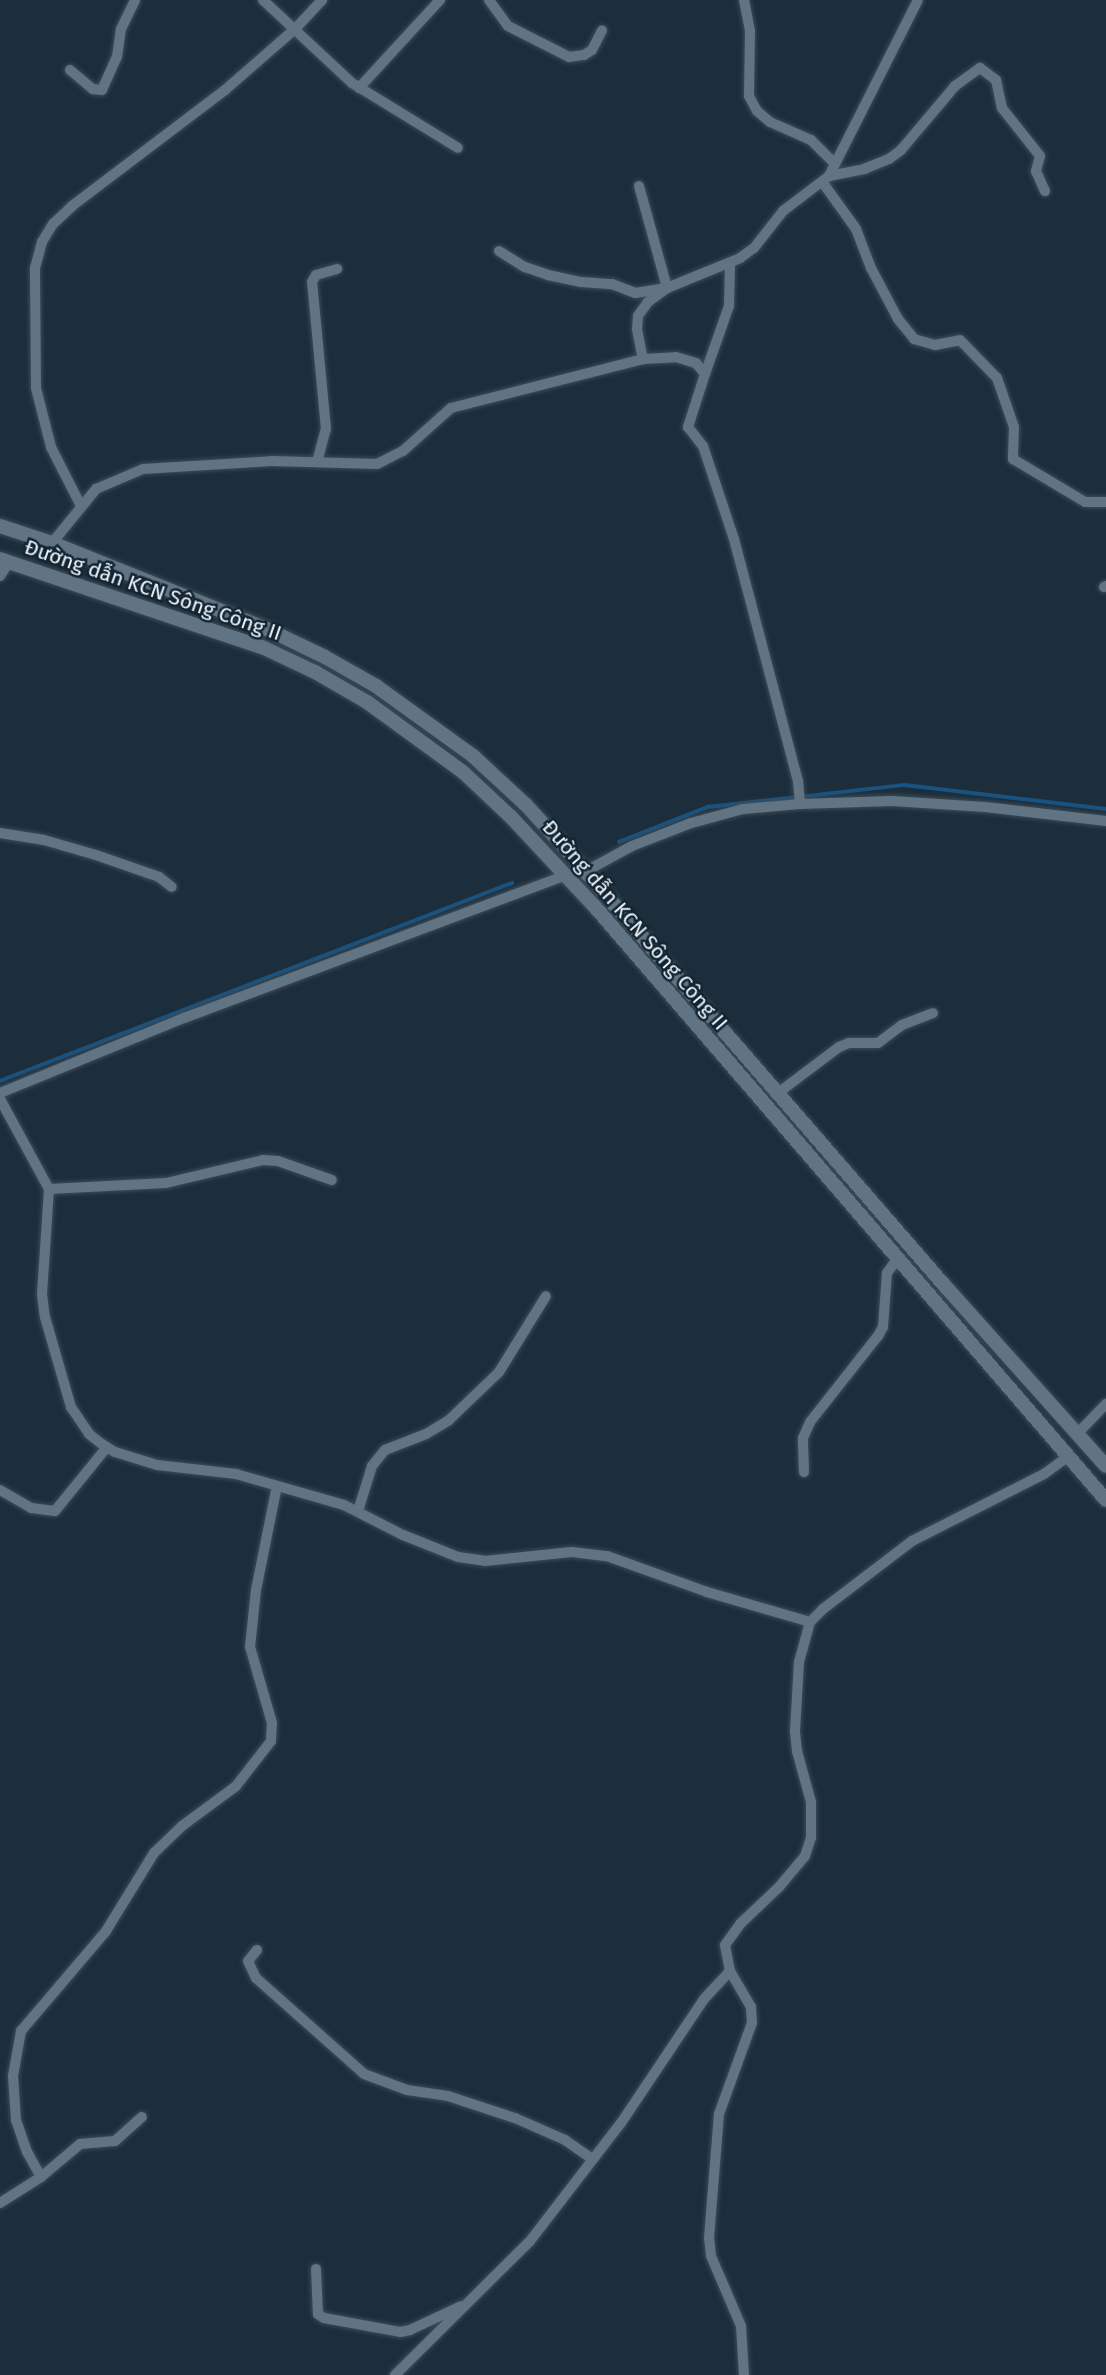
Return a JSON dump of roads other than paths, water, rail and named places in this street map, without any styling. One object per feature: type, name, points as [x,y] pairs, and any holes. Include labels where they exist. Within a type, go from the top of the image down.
[{"type":"street","points":[[70,70],[93,89],[102,90],[117,57],[121,29],[135,0]]},
{"type":"street","points":[[263,0],[359,88],[458,148]]},
{"type":"street","points":[[81,506],[51,447],[36,388],[35,268],[42,242],[53,224],[72,206],[225,90],[295,29],[322,0]]},
{"type":"street","points":[[359,88],[440,0]]},
{"type":"street","points":[[489,0],[508,26],[569,57],[584,55],[592,50],[602,30]]},
{"type":"street","points":[[744,0],[750,30],[749,96],[757,111],[770,122],[811,140],[834,163]]},
{"type":"street","points":[[826,180],[918,0]]},
{"type":"street","points":[[499,251],[525,267],[581,282],[612,284],[635,293],[667,288],[730,264],[754,248],[794,201],[826,180],[864,169],[895,154],[955,86],[980,68],[996,79],[1002,108],[1041,156],[1036,171],[1045,191]]},
{"type":"street","points":[[826,180],[856,229],[871,268],[898,319],[914,339],[935,345],[960,341],[997,378],[1014,427],[1013,459],[1084,502],[1106,502]]},
{"type":"street","points":[[639,186],[667,288]]},
{"type":"street","points":[[730,264],[729,306],[688,427],[703,446],[718,488],[798,781],[800,802]]},
{"type":"street","points":[[317,461],[326,429],[312,282],[316,275],[337,269]]},
{"type":"street","points":[[643,359],[636,329],[638,316],[648,302],[667,288]]},
{"type":"street","points":[[52,543],[81,506],[103,484],[143,469],[249,462],[317,461],[359,466],[377,464],[403,452],[451,408],[643,359],[676,357],[696,363],[705,374]]},
{"type":"street","name":"Đường dẫn KCN Sông Công II","points":[[0,526],[52,543],[268,630],[376,686],[473,756],[526,805],[586,871],[945,1286],[1106,1466]]},
{"type":"street","points":[[0,576],[4,560]]},
{"type":"street","name":"Đường dẫn KCN Sông Công II","points":[[4,560],[262,647],[315,672],[367,702],[463,772],[566,875],[1106,1500]]},
{"type":"street","points":[[367,702],[376,686]]},
{"type":"street","points":[[586,871],[632,846],[691,823],[743,809],[800,802],[892,801],[985,807],[1106,821]]},
{"type":"street","points":[[0,833],[44,840],[96,855],[159,877],[172,887]]},
{"type":"street","points":[[0,1093],[172,1023],[566,875]]},
{"type":"street","points":[[778,1093],[839,1047],[878,1043],[902,1025],[933,1013]]},
{"type":"street","points":[[0,1099],[49,1189],[42,1294],[45,1317],[71,1407],[89,1434],[107,1447],[157,1465],[236,1474],[358,1511],[403,1535],[458,1557],[485,1561],[572,1552],[594,1553],[622,1559],[672,1580],[810,1622]]},
{"type":"street","points":[[49,1189],[166,1182],[263,1160],[278,1161],[332,1180]]},
{"type":"street","points":[[804,1472],[803,1438],[810,1422],[883,1327],[887,1273],[897,1259]]},
{"type":"street","points":[[932,1297],[945,1286]]},
{"type":"street","points":[[358,1511],[373,1466],[385,1450],[426,1434],[449,1420],[499,1372],[546,1296]]},
{"type":"street","points":[[1077,1434],[1106,1404]]},
{"type":"street","points":[[0,1490],[31,1508],[55,1511],[107,1447]]},
{"type":"street","points":[[744,2375],[740,2326],[711,2256],[709,2229],[719,2114],[752,2023],[751,2007],[730,1971],[725,1954],[728,1937],[805,1856],[811,1838],[811,1802],[797,1751],[795,1731],[799,1662],[810,1622],[912,1541],[1044,1474],[1067,1457]]},
{"type":"street","points":[[41,2178],[27,2152],[16,2120],[13,2066],[21,2031],[106,1931],[154,1853],[182,1826],[236,1786],[271,1741],[272,1723],[250,1647],[256,1590],[276,1486]]},
{"type":"street","points":[[257,1950],[248,1961],[256,1978],[364,2074],[407,2090],[447,2096],[515,2118],[565,2140],[592,2159]]},
{"type":"street","points":[[395,2375],[530,2241],[621,2123],[704,1999],[730,1971]]},
{"type":"street","points":[[0,2203],[41,2178],[80,2144],[115,2141],[142,2117]]},
{"type":"street","points":[[316,2269],[320,2317],[358,2326],[389,2332],[410,2330],[471,2300]]},
{"type":"waterway","points":[[619,842],[708,807],[905,785],[1106,809]]},
{"type":"waterway","points":[[0,1081],[512,883]]}]
